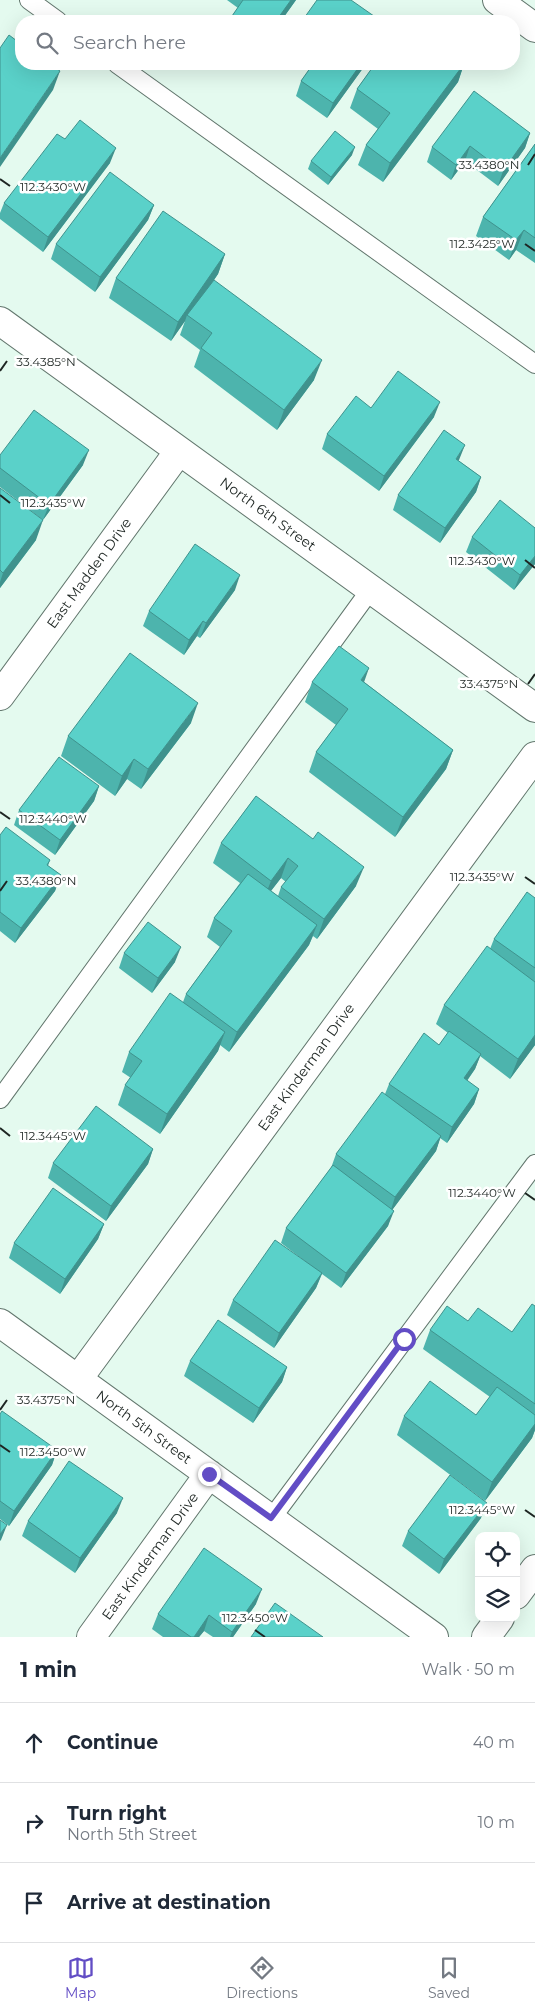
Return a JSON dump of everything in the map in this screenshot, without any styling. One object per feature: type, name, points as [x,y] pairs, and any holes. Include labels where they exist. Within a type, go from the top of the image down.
[{"type":"street","points":[[497,0],[517,15]]},
{"type":"street","points":[[520,17],[535,28]]},
{"type":"street","name":"North 6th Street","points":[[0,321],[535,708]]},
{"type":"street","name":"East Madden Drive","points":[[0,696],[179,450]]},
{"type":"street","name":"East Kinderman Drive","points":[[78,1379],[535,756]]},
{"type":"street","name":"North 5th Street","points":[[0,1323],[434,1637]]},
{"type":"street","name":"East Kinderman Drive","points":[[91,1637],[209,1474]]},
{"type":"street","points":[[520,1590],[535,1569]]},
{"type":"street","points":[[486,1637],[497,1622]]},
{"type":"lane","points":[[29,0],[50,15]]},
{"type":"lane","points":[[125,70],[535,364]]},
{"type":"lane","points":[[0,1099],[372,589]]},
{"type":"lane","points":[[271,1518],[535,1164]]},
{"type":"building","points":[[243,0],[291,0],[280,15],[233,15]]},
{"type":"building","points":[[317,0],[351,0],[372,15],[306,15]]},
{"type":"building","points":[[9,35],[15,40],[15,70],[60,71],[0,158],[0,48]]},
{"type":"building","points":[[309,70],[357,70],[333,103],[301,81]]},
{"type":"building","points":[[371,70],[460,70],[390,163],[366,145],[390,113],[357,89]]},
{"type":"building","points":[[474,91],[530,133],[503,171],[470,146],[456,165],[432,147]]},
{"type":"building","points":[[80,120],[116,148],[48,237],[4,203],[57,134],[65,139]]},
{"type":"building","points":[[335,131],[355,147],[331,177],[311,161]]},
{"type":"building","points":[[535,144],[535,238],[524,230],[516,240],[483,217]]},
{"type":"building","points":[[110,172],[154,205],[100,277],[56,244]]},
{"type":"building","points":[[163,211],[225,254],[178,322],[116,278]]},
{"type":"building","points":[[214,280],[322,360],[284,410],[201,348],[212,333],[187,315]]},
{"type":"building","points":[[398,371],[440,402],[384,476],[327,434],[356,396],[371,408]]},
{"type":"building","points":[[34,410],[89,450],[49,505],[0,468],[0,455]]},
{"type":"building","points":[[444,430],[465,445],[456,459],[481,477],[445,528],[398,495]]},
{"type":"building","points":[[0,488],[43,520],[3,573],[0,570]]},
{"type":"building","points":[[500,500],[535,528],[535,556],[520,575],[472,537]]},
{"type":"building","points":[[195,544],[240,575],[206,623],[203,621],[189,640],[149,611]]},
{"type":"building","points":[[339,646],[369,668],[361,680],[453,750],[403,817],[316,752],[348,709],[312,682]]},
{"type":"building","points":[[130,653],[198,703],[148,769],[134,759],[122,776],[68,736]]},
{"type":"building","points":[[59,757],[99,786],[60,840],[19,810]]},
{"type":"building","points":[[256,796],[313,839],[318,832],[364,867],[324,919],[281,887],[298,866],[288,858],[271,881],[221,843]]},
{"type":"building","points":[[6,827],[50,860],[47,865],[61,875],[21,928],[0,912],[0,835]]},
{"type":"building","points":[[248,874],[317,925],[237,1032],[186,994],[232,931],[214,918]]},
{"type":"building","points":[[527,892],[535,898],[535,968],[494,939]]},
{"type":"building","points":[[148,922],[181,947],[158,978],[124,953]]},
{"type":"building","points":[[487,946],[535,982],[535,1035],[518,1059],[444,1005]]},
{"type":"building","points":[[170,993],[225,1032],[167,1114],[125,1085],[142,1061],[129,1052]]},
{"type":"building","points":[[449,1031],[481,1054],[464,1078],[479,1089],[452,1127],[389,1084],[424,1033],[439,1045]]},
{"type":"building","points":[[382,1092],[441,1136],[395,1197],[336,1154]]},
{"type":"building","points":[[96,1106],[153,1149],[111,1206],[53,1163]]},
{"type":"building","points":[[333,1165],[394,1211],[346,1273],[286,1228]]},
{"type":"building","points":[[53,1188],[104,1224],[65,1279],[14,1243]]},
{"type":"building","points":[[275,1240],[322,1273],[279,1333],[233,1300]]},
{"type":"building","points":[[532,1304],[535,1306],[535,1404],[430,1330],[447,1306],[468,1321],[478,1308],[512,1332]]},
{"type":"building","points":[[218,1320],[287,1367],[259,1408],[190,1361]]},
{"type":"building","points":[[430,1381],[476,1415],[497,1387],[535,1415],[535,1424],[492,1482],[404,1416]]},
{"type":"building","points":[[2,1411],[57,1450],[14,1511],[0,1501],[0,1414]]},
{"type":"building","points":[[69,1461],[123,1498],[80,1558],[28,1521]]},
{"type":"building","points":[[450,1475],[487,1503],[444,1559],[408,1531]]},
{"type":"building","points":[[0,1520],[7,1525],[0,1534]]},
{"type":"building","points":[[204,1548],[262,1589],[232,1632],[209,1615],[194,1637],[191,1637],[158,1614]]},
{"type":"building","points":[[275,1603],[323,1637],[251,1637]]},
{"type":"route","points":[[209,1474],[271,1518],[404,1339]]}]
